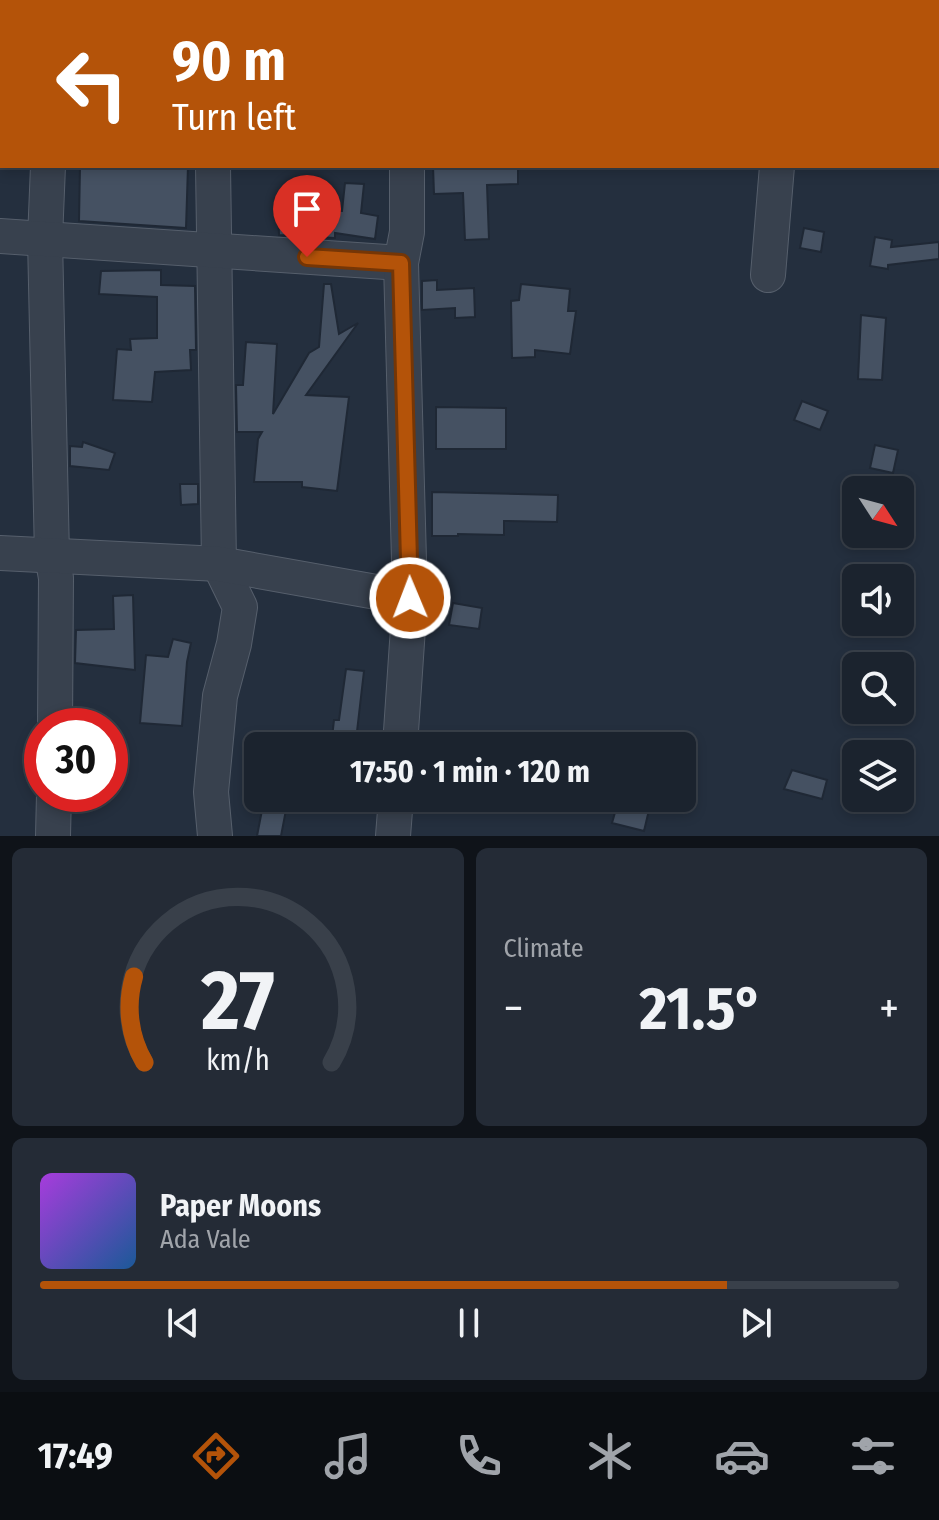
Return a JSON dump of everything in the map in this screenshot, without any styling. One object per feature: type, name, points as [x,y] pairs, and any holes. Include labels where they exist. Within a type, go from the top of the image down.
[{"type":"street","points":[[48,168],[45,239],[52,556],[56,578],[55,708]]},
{"type":"street","points":[[213,168],[219,564],[240,607],[220,696],[211,792],[215,836]]},
{"type":"street","points":[[401,732],[410,598],[401,263],[407,232],[407,168]]},
{"type":"street","points":[[768,275],[777,168]]},
{"type":"street","points":[[0,236],[401,263]]},
{"type":"street","points":[[0,553],[219,564],[410,598]]},
{"type":"street","points":[[53,836],[54,812]]},
{"type":"street","points":[[393,836],[395,812]]},
{"type":"building","points":[[80,168],[188,168],[186,228],[79,221]]},
{"type":"building","points":[[433,168],[518,168],[518,184],[487,185],[489,239],[465,240],[463,193],[434,194]]},
{"type":"building","points":[[345,183],[364,184],[361,213],[378,216],[375,239],[335,233],[335,238],[279,235],[278,207],[342,211]]},
{"type":"building","points":[[804,228],[824,232],[821,252],[800,248]]},
{"type":"building","points":[[875,237],[892,240],[891,247],[939,242],[939,259],[888,265],[888,269],[870,266]]},
{"type":"building","points":[[161,270],[161,285],[195,286],[196,350],[190,350],[191,370],[155,372],[152,402],[113,400],[117,349],[131,350],[130,339],[157,338],[157,297],[99,294],[101,271]]},
{"type":"building","points":[[437,280],[437,290],[474,288],[475,317],[455,318],[455,308],[422,310],[422,281]]},
{"type":"building","points":[[324,284],[331,284],[339,334],[358,323],[306,395],[349,397],[337,491],[302,487],[302,482],[254,482],[258,439],[262,432],[237,432],[236,385],[243,385],[246,342],[277,344],[273,414],[309,353],[319,347]]},
{"type":"building","points":[[521,284],[570,289],[568,311],[576,311],[570,354],[535,350],[535,357],[512,358],[511,301],[519,300]]},
{"type":"building","points":[[861,315],[886,318],[882,380],[858,379]]},
{"type":"building","points":[[802,401],[828,411],[820,430],[794,420]]},
{"type":"building","points":[[436,407],[506,408],[506,449],[436,449]]},
{"type":"building","points":[[83,442],[115,453],[109,470],[70,466],[70,446],[82,447]]},
{"type":"building","points":[[875,445],[898,450],[893,473],[870,468]]},
{"type":"building","points":[[180,484],[198,484],[198,504],[181,505]]},
{"type":"building","points":[[432,492],[558,495],[557,522],[504,521],[504,535],[432,536]]},
{"type":"building","points":[[133,595],[135,670],[75,663],[76,630],[114,629],[113,596]]},
{"type":"building","points":[[453,603],[482,608],[479,629],[449,625]]},
{"type":"building","points":[[173,639],[191,643],[182,726],[140,723],[146,655],[168,657]]},
{"type":"building","points":[[346,669],[364,671],[357,732],[333,732],[334,720],[339,720]]},
{"type":"building","points":[[792,770],[827,780],[822,799],[784,789]]},
{"type":"building","points":[[262,812],[286,812],[281,836],[257,836]]},
{"type":"building","points":[[615,812],[649,812],[644,831],[612,823]]},
{"type":"route","points":[[307,257],[401,263],[410,598]]}]
